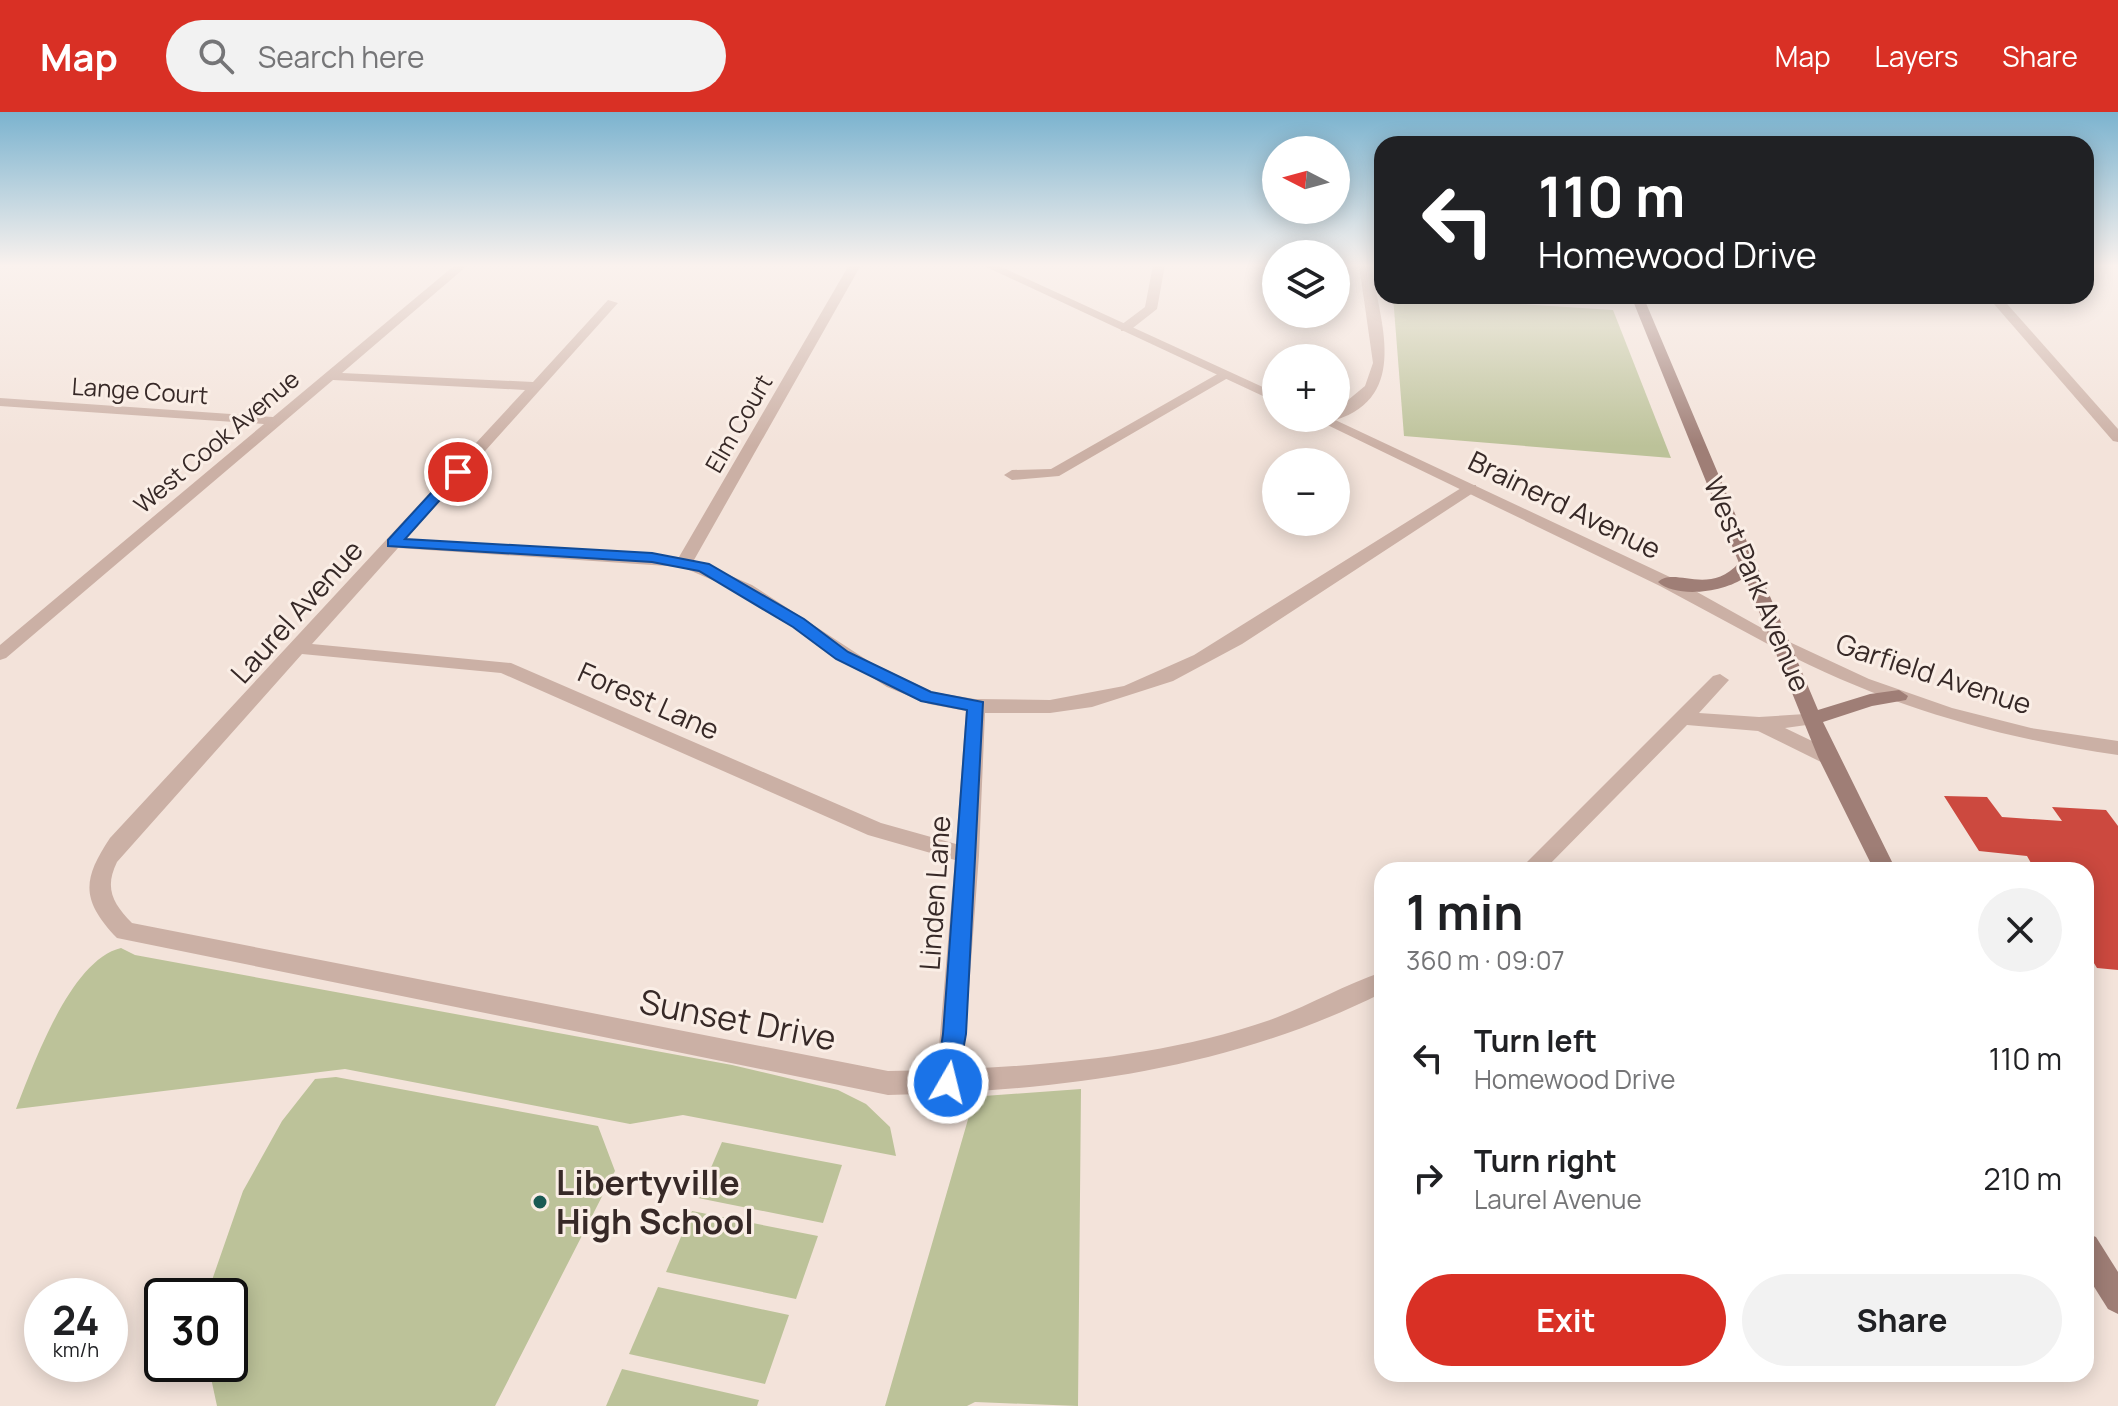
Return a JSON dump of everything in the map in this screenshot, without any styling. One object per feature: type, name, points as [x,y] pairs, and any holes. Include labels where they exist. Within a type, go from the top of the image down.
[{"type":"main road","name":"West Park Avenue","points":[[1649,325],[1828,757],[1881,862]]},
{"type":"main road","points":[[1666,582],[1722,586],[1735,582],[1749,563]]},
{"type":"main road","points":[[1814,718],[1870,700],[1899,696]]},
{"type":"main road","points":[[2094,1260],[2118,1299]]},
{"type":"street","name":"West Cook Avenue","points":[[0,654],[390,325]]},
{"type":"street","name":"Laurel Avenue","points":[[98,892],[102,867],[118,844],[592,325]]},
{"type":"street","name":"Elm Court","points":[[684,562],[820,325]]},
{"type":"street","points":[[1119,325],[1262,392]]},
{"type":"street","points":[[1125,328],[1129,325]]},
{"type":"street","points":[[1350,404],[1373,388],[1379,377],[1374,325]]},
{"type":"street","points":[[2019,325],[2118,438]]},
{"type":"street","points":[[1012,475],[1054,473],[1226,375]]},
{"type":"street","points":[[330,376],[536,386]]},
{"type":"street","name":"Lange Court","points":[[0,402],[277,421]]},
{"type":"street","name":"Brainerd Avenue","points":[[1350,428],[1666,582],[1783,645]]},
{"type":"street","points":[[393,543],[684,562],[723,576],[798,623],[842,656],[927,697],[976,706],[1070,706],[1149,687],[1190,669],[1471,488]]},
{"type":"street","name":"Garfield Avenue","points":[[1783,645],[1820,665],[1977,722],[2059,742],[2118,748]]},
{"type":"street","name":"Forest Lane","points":[[297,648],[504,667],[875,829],[968,855]]},
{"type":"street","points":[[1538,862],[1720,680]]},
{"type":"street","name":"Linden Lane","points":[[948,1083],[968,855],[976,706]]},
{"type":"street","points":[[1682,718],[1759,724],[1814,718]]},
{"type":"street","points":[[1759,724],[1828,757]]},
{"type":"street","name":"Sunset Drive","points":[[98,892],[103,910],[125,931],[194,948],[888,1083],[948,1083],[1136,1063],[1227,1045],[1290,1024],[1374,986]]},
{"type":"green space","points":[[1395,325],[1619,325],[1671,458],[1404,436]]},
{"type":"green space","points":[[121,948],[135,955],[732,1065],[838,1090],[866,1104],[890,1127],[896,1156],[683,1115],[630,1124],[345,1069],[16,1109],[43,1042],[70,993],[85,972],[103,957]]},
{"type":"green space","points":[[336,1077],[598,1126],[615,1171],[495,1406],[217,1406],[212,1382],[248,1382],[248,1278],[213,1278],[243,1191],[282,1121],[315,1079]]},
{"type":"green space","points":[[1081,1089],[1078,1406],[975,1402],[967,1406],[885,1406],[969,1116],[983,1103],[981,1098],[984,1096]]},
{"type":"green space","points":[[722,1142],[842,1165],[823,1223],[698,1198]]},
{"type":"green space","points":[[692,1211],[818,1236],[796,1299],[666,1272]]},
{"type":"green space","points":[[658,1287],[789,1315],[765,1384],[629,1354]]},
{"type":"green space","points":[[622,1369],[759,1400],[757,1406],[606,1406]]},
{"type":"building","points":[[1944,796],[1987,797],[2002,817],[2062,821],[2052,807],[2106,810],[2118,826],[2118,970],[2097,968],[2094,963],[2094,862],[2030,862],[2027,856],[1979,851]]},
{"type":"place","name":"Libertyville High School","points":[[540,1202]]},
{"type":"route","points":[[458,472],[393,543],[652,558],[703,567],[723,576],[798,623],[842,656],[927,697],[976,706],[955,1034],[948,1083]]}]
